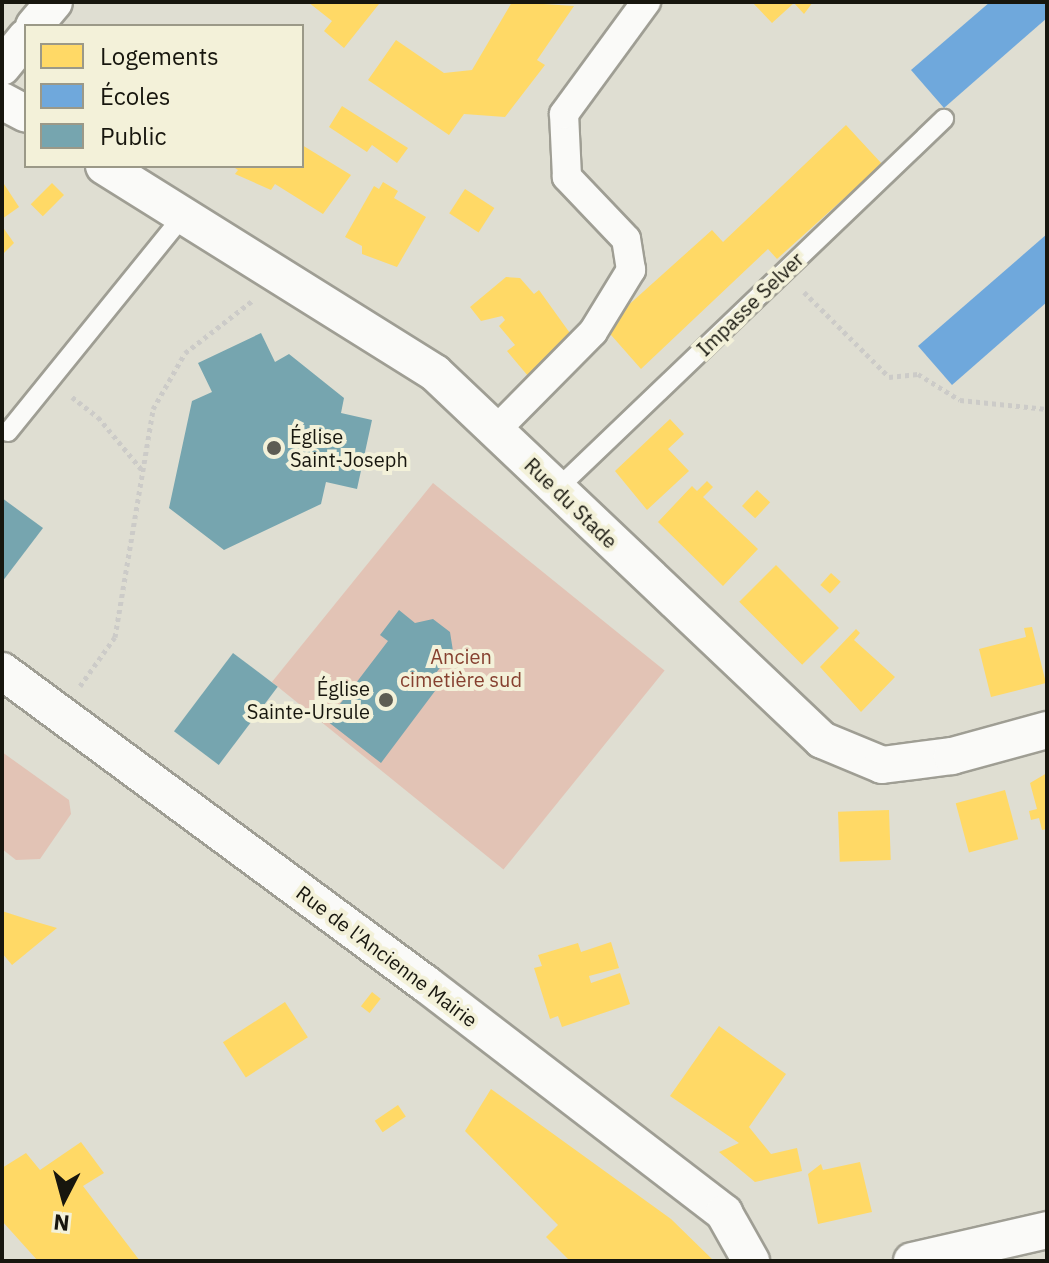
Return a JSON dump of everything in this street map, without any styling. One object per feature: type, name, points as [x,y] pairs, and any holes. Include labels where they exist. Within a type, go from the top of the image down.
[{"type":"street","points":[[36,24],[54,2]]},
{"type":"street","points":[[495,431],[593,332],[631,270],[626,239],[567,177],[564,114],[646,2]]},
{"type":"street","points":[[2,67],[24,40]]},
{"type":"street","points":[[2,101],[24,113]]},
{"type":"street","name":"Rue du Stade","points":[[107,168],[285,276],[435,373],[822,740],[882,765],[952,756],[1047,730]]},
{"type":"street","name":"Rue de l'Ancienne Mairie","points":[[2,671],[724,1213],[751,1261]]},
{"type":"street","points":[[912,1261],[1047,1230]]},
{"type":"lane","name":"Impasse Selver","points":[[556,490],[944,119]]},
{"type":"lane","points":[[8,432],[184,215]]},
{"type":"path","points":[[784,272],[889,377],[918,374],[960,400],[1047,409]]},
{"type":"path","points":[[60,712],[115,637],[153,409],[185,353],[285,276]]},
{"type":"path","points":[[51,380],[98,417],[143,471]]},
{"type":"green space","name":"Ancien cimetière sud","points":[[433,483],[665,671],[503,869],[272,682]]},
{"type":"green space","points":[[2,752],[69,800],[71,814],[40,859],[16,860],[2,849]]},
{"type":"building: Logements","points":[[308,2],[379,4],[344,48],[324,31],[332,21]]},
{"type":"building: Logements","points":[[512,2],[574,6],[537,60],[545,65],[505,117],[464,114],[449,135],[368,80],[396,40],[444,73],[472,70]]},
{"type":"building: Logements","points":[[752,2],[813,2],[804,14],[794,3],[772,23]]},
{"type":"building: Logements","points":[[342,106],[408,148],[397,163],[372,145],[367,152],[329,127]]},
{"type":"building: Logements","points":[[846,125],[882,164],[777,259],[768,249],[641,369],[604,327],[712,230],[723,242]]},
{"type":"building: Logements","points":[[304,146],[351,175],[323,214],[275,184],[271,190],[235,174],[238,170],[235,168],[304,168]]},
{"type":"building: Logements","points":[[2,181],[19,207],[2,219]]},
{"type":"building: Logements","points":[[383,182],[398,191],[394,198],[426,217],[397,267],[362,254],[362,246],[345,237],[374,186],[379,189]]},
{"type":"building: Logements","points":[[52,183],[64,195],[43,216],[31,204]]},
{"type":"building: Logements","points":[[465,189],[494,208],[479,232],[449,213]]},
{"type":"building: Logements","points":[[2,226],[14,243],[2,255]]},
{"type":"building: Logements","points":[[506,277],[520,278],[534,294],[539,290],[572,336],[528,376],[507,351],[515,345],[499,326],[505,320],[502,316],[481,321],[470,307]]},
{"type":"building: Logements","points":[[670,419],[684,434],[668,449],[689,471],[647,510],[615,471]]},
{"type":"building: Logements","points":[[707,481],[713,487],[703,497],[758,549],[723,586],[658,522],[692,486],[697,491]]},
{"type":"building: Logements","points":[[757,490],[770,502],[755,518],[742,506]]},
{"type":"building: Logements","points":[[776,565],[839,628],[802,665],[739,602]]},
{"type":"building: Logements","points":[[831,573],[841,582],[830,594],[820,585]]},
{"type":"building: Logements","points":[[1032,627],[1046,683],[991,697],[979,649],[1026,637],[1024,628]]},
{"type":"building: Logements","points":[[856,629],[860,633],[854,640],[895,677],[861,712],[820,667]]},
{"type":"building: Logements","points":[[1047,773],[1047,829],[1042,830],[1039,818],[1031,820],[1029,811],[1037,809],[1030,783]]},
{"type":"building: Logements","points":[[1005,790],[1018,839],[969,852],[956,803]]},
{"type":"building: Logements","points":[[889,810],[891,860],[840,862],[838,812]]},
{"type":"building: Logements","points":[[2,911],[57,928],[12,965],[2,953]]},
{"type":"building: Logements","points":[[611,942],[619,968],[589,976],[591,983],[620,973],[630,1004],[562,1027],[558,1016],[550,1019],[534,968],[542,966],[538,955],[578,943],[581,952]]},
{"type":"building: Logements","points":[[372,992],[381,999],[370,1013],[361,1006]]},
{"type":"building: Logements","points":[[285,1002],[308,1037],[246,1078],[223,1042]]},
{"type":"building: Logements","points":[[719,1026],[786,1074],[749,1127],[771,1154],[797,1148],[802,1171],[755,1182],[719,1152],[739,1143],[670,1096]]},
{"type":"building: Logements","points":[[491,1089],[671,1219],[714,1261],[570,1261],[546,1237],[558,1225],[465,1131]]},
{"type":"building: Logements","points":[[398,1105],[406,1117],[383,1132],[375,1121]]},
{"type":"building: Logements","points":[[81,1142],[104,1173],[83,1186],[140,1261],[38,1261],[2,1221],[2,1168],[26,1153],[40,1170]]},
{"type":"building: Logements","points":[[860,1162],[872,1212],[818,1224],[808,1174],[821,1164],[823,1170]]},
{"type":"building: Écoles","points":[[990,2],[1047,2],[1047,18],[944,108],[911,70]]},
{"type":"building: Écoles","points":[[1047,234],[1047,302],[952,385],[918,346]]},
{"type":"building: Public","name":"Église Saint-Joseph","points":[[261,333],[275,362],[289,354],[344,398],[341,413],[372,420],[357,489],[326,482],[321,504],[224,550],[169,508],[192,401],[212,392],[198,363]]},
{"type":"building: Public","points":[[2,498],[43,528],[2,582]]},
{"type":"building: Public","name":"Église Sainte-Ursule","points":[[399,610],[415,623],[433,619],[450,632],[453,651],[436,673],[444,679],[381,763],[327,721],[388,641],[380,635]]},
{"type":"building: Public","points":[[233,653],[278,687],[219,765],[174,731]]},
{"type":"place","name":"Église Saint-Joseph","points":[[274,448]]},
{"type":"place","name":"Église Sainte-Ursule","points":[[386,700]]}]
